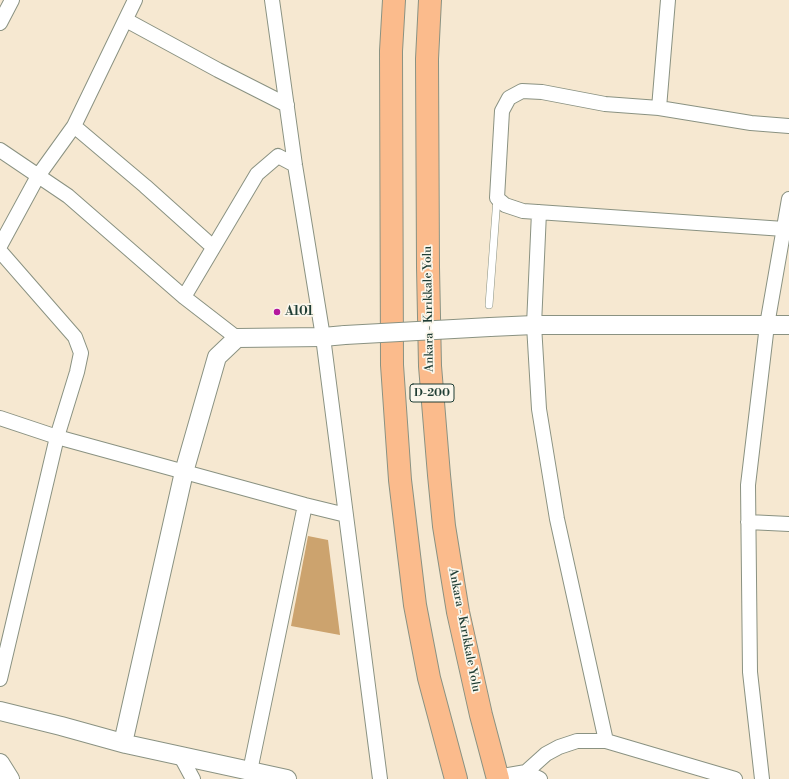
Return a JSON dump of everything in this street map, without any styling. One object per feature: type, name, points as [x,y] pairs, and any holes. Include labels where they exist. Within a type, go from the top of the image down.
[{"type":"highway","name":"D-200","points":[[394,0],[392,51],[392,365],[400,480],[415,605],[429,678],[456,779]]},
{"type":"highway","name":"Ankara - Kırıkkale Yolu","points":[[430,0],[428,59],[428,275],[430,366],[439,475],[444,526],[458,612],[474,685],[498,778]]},
{"type":"street","points":[[0,23],[12,0]]},
{"type":"street","points":[[0,246],[38,176],[74,126],[135,0]]},
{"type":"street","points":[[272,0],[295,165],[323,337],[380,779]]},
{"type":"street","points":[[659,108],[668,0]]},
{"type":"street","points":[[126,20],[218,70],[287,105]]},
{"type":"street","points":[[784,229],[523,211],[505,205],[497,198],[502,111],[509,98],[522,91],[542,92],[605,104],[659,108],[751,123],[789,126]]},
{"type":"street","points":[[74,126],[145,186],[213,247]]},
{"type":"street","points":[[0,150],[68,196],[184,298],[236,338],[323,337],[534,325],[789,324]]},
{"type":"street","points":[[184,298],[257,174],[278,156],[295,165]]},
{"type":"street","points":[[762,779],[750,672],[748,485],[767,325],[789,199]]},
{"type":"street","points":[[540,212],[534,325],[539,409],[557,519],[606,741]]},
{"type":"street","points":[[0,251],[75,337],[81,353],[77,372],[57,437],[0,679]]},
{"type":"street","points":[[123,743],[184,472],[217,357],[236,338]]},
{"type":"street","points":[[0,418],[57,437],[346,515]]},
{"type":"street","points":[[250,771],[305,505]]},
{"type":"street","points":[[748,522],[789,524]]},
{"type":"street","points":[[0,711],[123,743],[287,779]]},
{"type":"street","points":[[498,778],[526,772],[546,754],[559,747],[578,741],[606,741],[735,779]]},
{"type":"street","points":[[180,755],[193,779]]},
{"type":"street","points":[[0,763],[10,779]]},
{"type":"street","points":[[526,772],[540,779]]},
{"type":"lane","points":[[489,305],[497,198]]},
{"type":"building","points":[[308,536],[328,540],[340,635],[291,626]]},
{"type":"place","name":"A101","points":[[277,312]]}]
